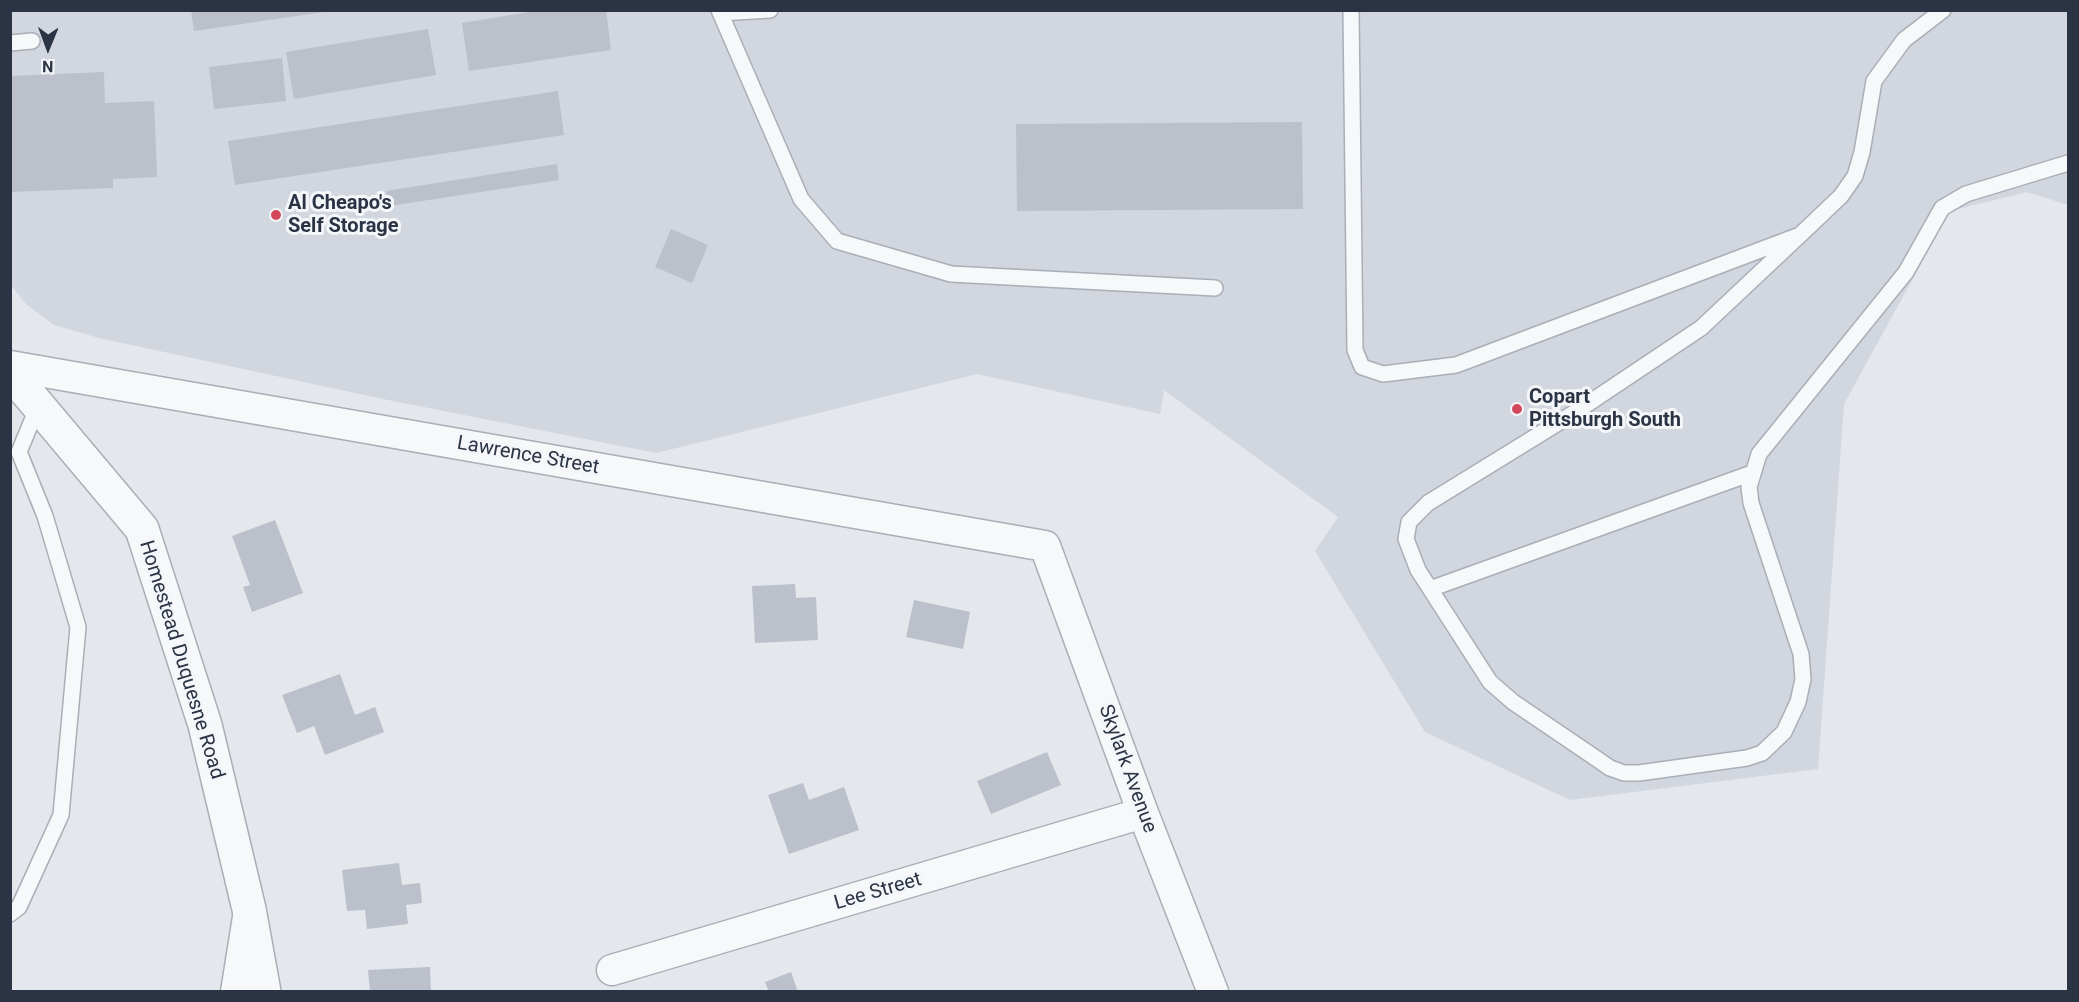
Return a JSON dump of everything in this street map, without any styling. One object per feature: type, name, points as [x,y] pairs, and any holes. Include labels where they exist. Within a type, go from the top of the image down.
[{"type":"street","name":"Lawrence Street","points":[[10,366],[1045,546]]},
{"type":"street","name":"Homestead Duquesne Road","points":[[10,372],[25,401],[142,528],[205,725],[249,909],[264,992]]},
{"type":"street","name":"Skylark Avenue","points":[[1045,546],[1143,813],[1213,992]]},
{"type":"street","name":"Lee Street","points":[[612,970],[1143,813]]},
{"type":"street","points":[[236,992],[249,909]]},
{"type":"lane","points":[[770,10],[719,12],[801,199],[837,241],[951,274],[1215,288]]},
{"type":"lane","points":[[1351,10],[1355,350],[1362,367],[1383,374],[1456,365],[1800,235]]},
{"type":"lane","points":[[1943,10],[1904,40],[1874,81],[1862,152],[1855,176],[1841,196],[1701,328],[1574,413],[1428,503],[1409,522],[1406,538],[1418,570],[1490,682],[1513,702],[1610,768],[1624,772],[1639,773],[1747,758],[1762,753],[1784,732],[1798,702],[1803,679],[1801,654],[1751,503],[1749,487],[1759,454],[1906,272],[1942,208],[1966,194],[2068,163]]},
{"type":"lane","points":[[10,43],[32,41]]},
{"type":"lane","points":[[10,914],[19,907],[61,815],[78,627],[45,516],[19,452],[25,401]]},
{"type":"lane","points":[[1430,589],[1752,473]]},
{"type":"shaded area","name":"Copart Pittsburgh South","points":[[11,11],[2068,11],[2068,205],[2027,192],[1950,211],[1844,404],[1818,769],[1570,800],[1425,732],[1315,551],[1338,517],[1164,390],[1160,414],[977,374],[656,453],[383,399],[99,338],[54,325],[26,304],[11,285]]},
{"type":"building","points":[[191,10],[324,10],[324,12],[194,31]]},
{"type":"building","points":[[541,10],[606,10],[611,50],[469,71],[462,23]]},
{"type":"building","points":[[428,29],[436,75],[294,99],[286,52]]},
{"type":"building","points":[[282,58],[286,101],[214,109],[209,67]]},
{"type":"building","points":[[104,72],[105,103],[154,101],[157,177],[113,179],[113,188],[10,192],[10,76]]},
{"type":"building","points":[[558,91],[564,135],[235,185],[228,141]]},
{"type":"building","points":[[1302,122],[1303,209],[1017,211],[1016,124]]},
{"type":"building","points":[[557,164],[559,180],[389,206],[386,191]]},
{"type":"building","points":[[671,229],[708,245],[692,283],[655,267]]},
{"type":"building","points":[[275,520],[303,593],[252,612],[243,587],[250,585],[232,536]]},
{"type":"building","points":[[795,584],[796,598],[816,597],[818,640],[755,643],[752,586]]},
{"type":"building","points":[[914,600],[970,612],[963,649],[906,637]]},
{"type":"building","points":[[340,674],[355,715],[375,707],[384,732],[325,755],[314,726],[297,733],[282,695]]},
{"type":"building","points":[[1047,752],[1061,785],[991,814],[977,781]]},
{"type":"building","points":[[803,783],[809,800],[844,787],[859,830],[789,854],[768,795]]},
{"type":"building","points":[[399,863],[402,885],[420,883],[422,903],[406,905],[408,924],[367,929],[365,910],[347,911],[342,870]]},
{"type":"building","points":[[430,967],[431,992],[370,992],[368,970]]},
{"type":"building","points":[[791,972],[798,992],[769,992],[765,982]]},
{"type":"place","name":"Al Cheapo's Self Storage","points":[[276,215]]},
{"type":"place","name":"Copart Pittsburgh South","points":[[1517,409]]}]
